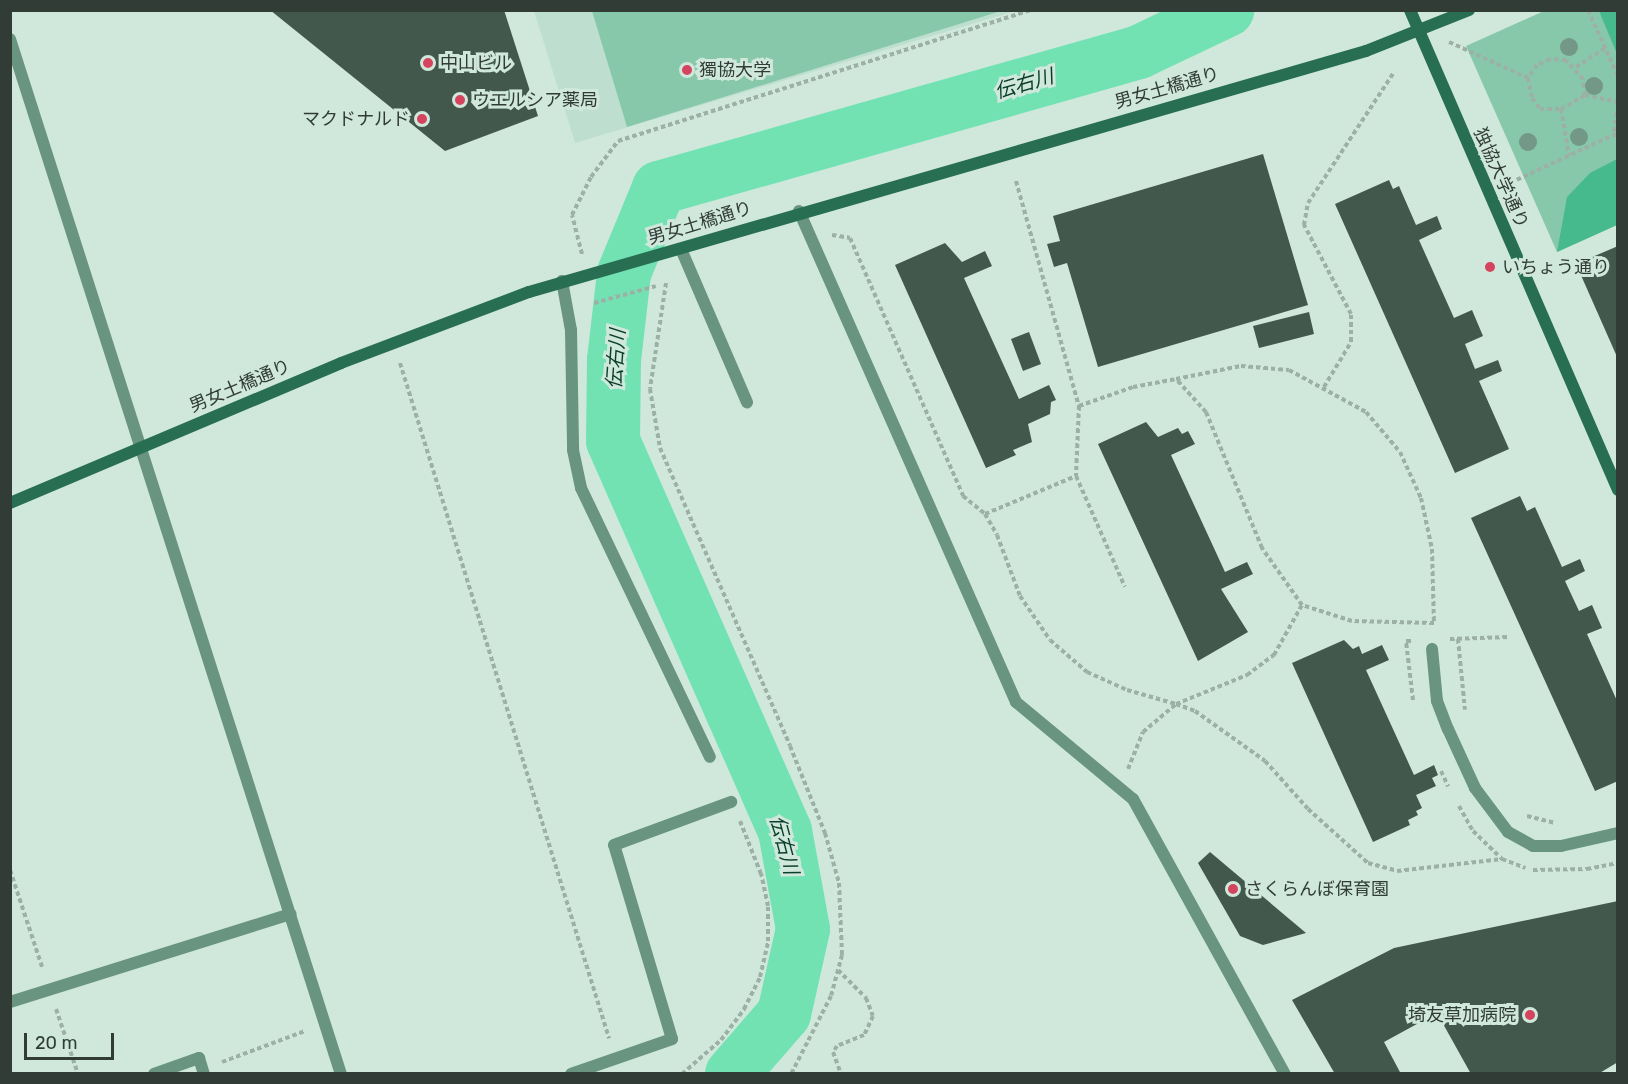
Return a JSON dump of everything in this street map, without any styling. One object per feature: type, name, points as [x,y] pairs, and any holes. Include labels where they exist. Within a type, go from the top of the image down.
[{"type":"street","name":"独協大学通り","points":[[1410,10],[1617,490]]},
{"type":"street","name":"男女土橋通り","points":[[10,503],[393,342],[562,281],[681,249],[799,211],[1419,33],[1469,10]]},
{"type":"street","points":[[10,39],[341,1074]]},
{"type":"street","points":[[799,211],[1016,702],[1133,799],[1285,1074]]},
{"type":"street","points":[[681,249],[747,402]]},
{"type":"street","points":[[562,281],[571,330],[573,450],[581,488],[710,757]]},
{"type":"street","points":[[1432,649],[1437,701],[1448,729],[1475,789],[1508,832],[1533,846],[1552,846],[1617,833]]},
{"type":"street","points":[[571,1074],[672,1039],[614,845],[731,802]]},
{"type":"street","points":[[10,1002],[290,914]]},
{"type":"street","points":[[154,1074],[199,1058],[203,1071]]},
{"type":"path","points":[[581,254],[573,215],[591,177],[618,141],[1031,10]]},
{"type":"path","points":[[1588,10],[1617,76]]},
{"type":"path","points":[[1449,42],[1528,78]]},
{"type":"path","points":[[1576,68],[1605,48]]},
{"type":"path","points":[[1510,183],[1615,135],[1617,104],[1585,94],[1561,109],[1540,109],[1532,98],[1528,78],[1537,65],[1550,59],[1566,60],[1576,68],[1585,94]]},
{"type":"path","points":[[1324,387],[1351,342],[1351,314],[1304,225],[1308,203],[1394,72]]},
{"type":"path","points":[[1561,109],[1569,155]]},
{"type":"path","points":[[1016,181],[1079,406],[1076,476],[1125,586]]},
{"type":"path","points":[[832,235],[850,238],[963,496],[985,514],[997,535],[1020,596],[1050,640],[1087,672],[1127,690],[1195,711],[1265,761],[1308,809],[1368,863],[1396,871],[1502,859]]},
{"type":"path","points":[[666,283],[650,389],[653,422],[668,472],[825,833],[843,915],[838,970],[812,1038],[791,1074]]},
{"type":"path","points":[[594,303],[656,286]]},
{"type":"path","points":[[393,342],[615,1058]]},
{"type":"path","points":[[1079,406],[1133,387],[1241,366],[1289,370],[1324,387],[1366,412],[1400,452],[1421,498],[1432,549],[1435,631]]},
{"type":"path","points":[[1176,379],[1206,412],[1262,548],[1302,605],[1352,621],[1434,623]]},
{"type":"path","points":[[985,514],[1076,476]]},
{"type":"path","points":[[1126,773],[1143,732],[1176,704],[1247,675],[1274,655],[1302,605]]},
{"type":"path","points":[[1447,639],[1509,637]]},
{"type":"path","points":[[1458,639],[1466,713]]},
{"type":"path","points":[[682,1074],[721,1040],[744,1009],[760,977],[768,941],[768,906],[761,874],[731,802]]},
{"type":"path","points":[[1516,813],[1558,824]]},
{"type":"path","points":[[838,970],[867,998],[873,1016],[864,1035],[837,1046],[832,1052],[841,1074]]},
{"type":"path","points":[[203,1071],[326,1024]]},
{"type":"shaded area","name":"獨協大学","points":[[534,11],[1015,11],[575,143]]},
{"type":"green space","name":"獨協大学","points":[[592,10],[1001,11],[627,127]]},
{"type":"green space","points":[[1544,11],[1617,11],[1617,225],[1557,252],[1466,46]]},
{"type":"green space","points":[[1599,11],[1617,11],[1617,54]]},
{"type":"green space","points":[[1617,159],[1617,225],[1557,252],[1567,197],[1590,173]]},
{"type":"building","name":"中山ビル","points":[[270,10],[504,10],[538,116],[445,151]]},
{"type":"building","points":[[1263,154],[1308,305],[1098,367],[1067,263],[1054,267],[1047,244],[1060,241],[1053,216]]},
{"type":"building","points":[[1389,180],[1393,189],[1399,186],[1416,225],[1437,216],[1442,229],[1419,240],[1454,318],[1472,310],[1483,336],[1465,344],[1475,369],[1498,360],[1502,371],[1479,381],[1509,449],[1455,473],[1335,204]]},
{"type":"building","points":[[945,243],[962,262],[985,251],[992,266],[964,278],[1019,399],[1049,385],[1056,400],[1051,402],[1050,414],[1028,424],[1032,442],[1013,450],[1016,455],[986,468],[895,265]]},
{"type":"building","points":[[1618,246],[1618,359],[1576,264]]},
{"type":"building","points":[[1309,312],[1314,334],[1259,348],[1253,326]]},
{"type":"building","points":[[1029,332],[1041,364],[1023,371],[1011,339]]},
{"type":"building","points":[[1146,422],[1158,437],[1178,428],[1182,434],[1188,431],[1195,444],[1171,455],[1225,572],[1247,562],[1253,574],[1221,589],[1248,632],[1198,661],[1098,444]]},
{"type":"building","points":[[1520,496],[1527,511],[1535,507],[1562,567],[1580,559],[1585,571],[1565,581],[1579,611],[1592,605],[1602,628],[1587,634],[1618,703],[1618,781],[1595,791],[1471,518]]},
{"type":"building","points":[[1344,640],[1353,649],[1359,646],[1362,654],[1382,645],[1389,660],[1366,670],[1414,775],[1434,765],[1438,775],[1432,778],[1436,786],[1416,795],[1422,808],[1416,811],[1418,815],[1408,820],[1410,825],[1373,842],[1292,663]]},
{"type":"building","name":"さくらんぼ保育園","points":[[1210,852],[1306,933],[1263,945],[1240,936],[1198,863]]},
{"type":"building","points":[[1618,901],[1618,1062],[1598,1074],[1471,1074],[1437,1013],[1384,1042],[1401,1074],[1335,1074],[1292,1000],[1394,948]]},
{"type":"waterway","name":"伝右川","points":[[732,1074],[784,1014],[803,929],[785,831],[613,441],[614,360],[624,273],[659,188],[1139,52],[1227,10]]},
{"type":"place","name":"中山ビル","points":[[428,63]]},
{"type":"place","name":"獨協大学","points":[[687,70]]},
{"type":"place","name":"ウエルシア薬局","points":[[460,100]]},
{"type":"place","name":"マクドナルド","points":[[422,119]]},
{"type":"place","name":"いちょう通り","points":[[1490,267]]},
{"type":"place","name":"さくらんぼ保育園","points":[[1233,889]]},
{"type":"place","name":"埼友草加病院","points":[[1530,1015]]}]
